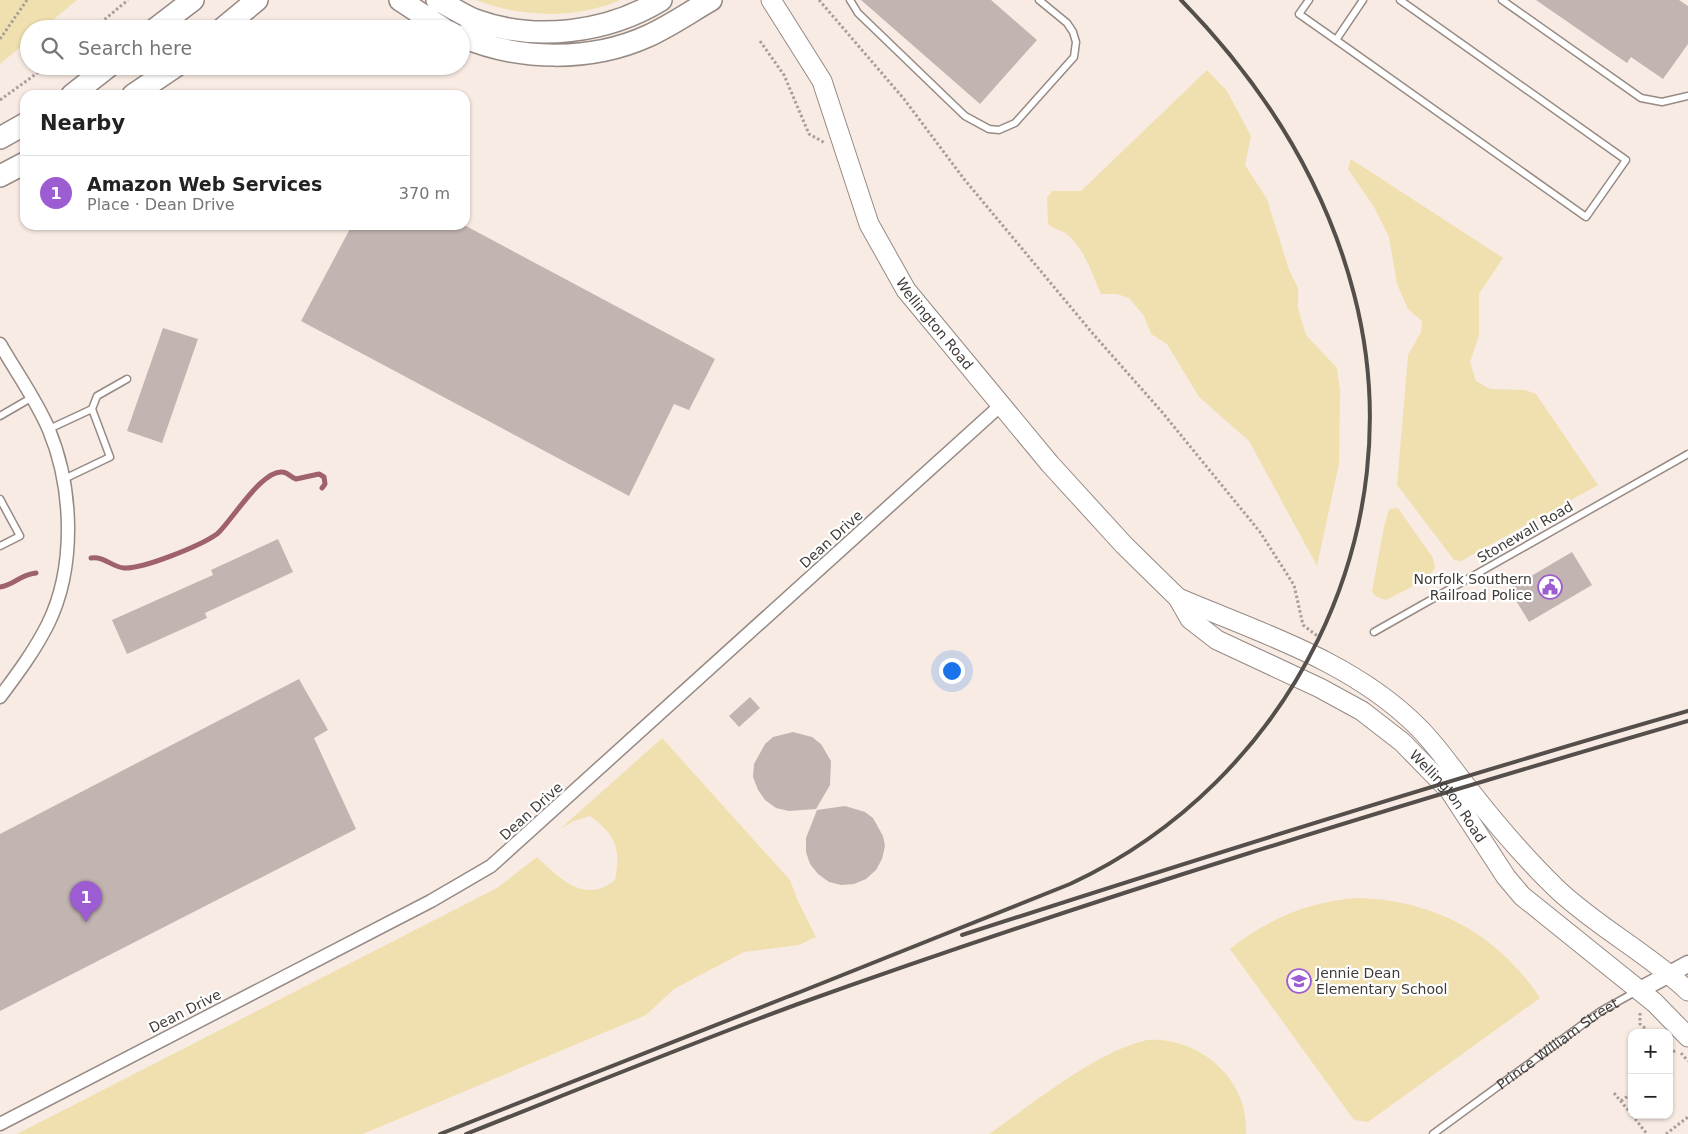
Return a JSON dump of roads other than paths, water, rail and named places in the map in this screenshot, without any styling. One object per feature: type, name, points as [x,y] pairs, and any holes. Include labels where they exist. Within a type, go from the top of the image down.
[{"type":"highway","points":[[167,20],[193,0]]},
{"type":"highway","points":[[233,20],[257,0]]},
{"type":"highway","points":[[400,0],[430,20]]},
{"type":"highway","points":[[437,0],[475,20],[514,28],[556,32],[578,30],[622,19],[661,0]]},
{"type":"highway","points":[[470,39],[514,52],[556,55],[597,51],[623,46],[647,37],[711,0]]},
{"type":"highway","points":[[78,90],[98,75]]},
{"type":"highway","points":[[140,90],[163,75]]},
{"type":"highway","points":[[0,138],[20,127]]},
{"type":"highway","points":[[0,176],[20,165]]},
{"type":"main road","name":"Wellington Road","points":[[771,0],[822,81],[848,155],[869,224],[906,290],[1050,464],[1124,545],[1178,598],[1190,619],[1217,640],[1362,711],[1396,736],[1444,783],[1506,877],[1522,896],[1674,1021],[1682,1043]]},
{"type":"main road","name":"Wellington Road","points":[[1178,598],[1312,653],[1392,705],[1424,733],[1496,824],[1558,890],[1688,991]]},
{"type":"street","points":[[0,344],[48,428],[64,479],[68,542],[62,580],[45,629],[29,659],[0,696]]},
{"type":"street","name":"Dean Drive","points":[[0,1124],[422,906],[491,866],[1001,405]]},
{"type":"street","name":"Prince William Street","points":[[1638,990],[1688,964]]},
{"type":"lane","points":[[850,0],[858,13],[965,116],[988,129],[999,130],[1015,123],[1074,57],[1076,42],[1073,32],[1067,23],[1039,0]]},
{"type":"lane","points":[[1309,0],[1299,14],[1586,218],[1626,160],[1400,0]]},
{"type":"lane","points":[[1336,40],[1363,0]]},
{"type":"lane","points":[[1502,0],[1641,98],[1662,102],[1688,96]]},
{"type":"lane","points":[[64,479],[110,457],[92,409],[97,396],[127,379]]},
{"type":"lane","points":[[0,416],[31,398]]},
{"type":"lane","points":[[48,428],[92,409]]},
{"type":"lane","name":"Stonewall Road","points":[[1374,632],[1688,454]]},
{"type":"lane","points":[[0,499],[20,536],[0,546]]},
{"type":"lane","name":"Prince William Street","points":[[1433,1134],[1601,1011],[1638,990]]},
{"type":"waterway","points":[[91,558],[100,559],[124,568],[133,567],[157,561],[198,545],[217,534],[258,485],[278,472],[286,473],[296,479],[319,474],[324,477],[325,484],[322,488]]},
{"type":"waterway","points":[[0,587],[36,573]]},
{"type":"railway","points":[[790,996],[1070,884],[1148,839],[1216,782],[1273,715],[1318,640],[1350,558],[1367,472],[1369,383],[1354,294],[1342,252],[1326,212],[1308,173],[1287,136],[1264,100],[1238,65],[1181,0]]},
{"type":"railway","points":[[962,935],[1324,820],[1688,711]]},
{"type":"railway","points":[[466,1134],[798,1004],[908,965],[1130,891],[1352,821],[1688,721]]},
{"type":"railway","points":[[440,1134],[797,993]]},
{"type":"place","name":"Norfolk Southern Railroad Police","points":[[1550,587]]},
{"type":"place","name":"Amazon Web Services","points":[[86,922]]},
{"type":"place","name":"Jennie Dean Elementary School","points":[[1299,981]]}]
